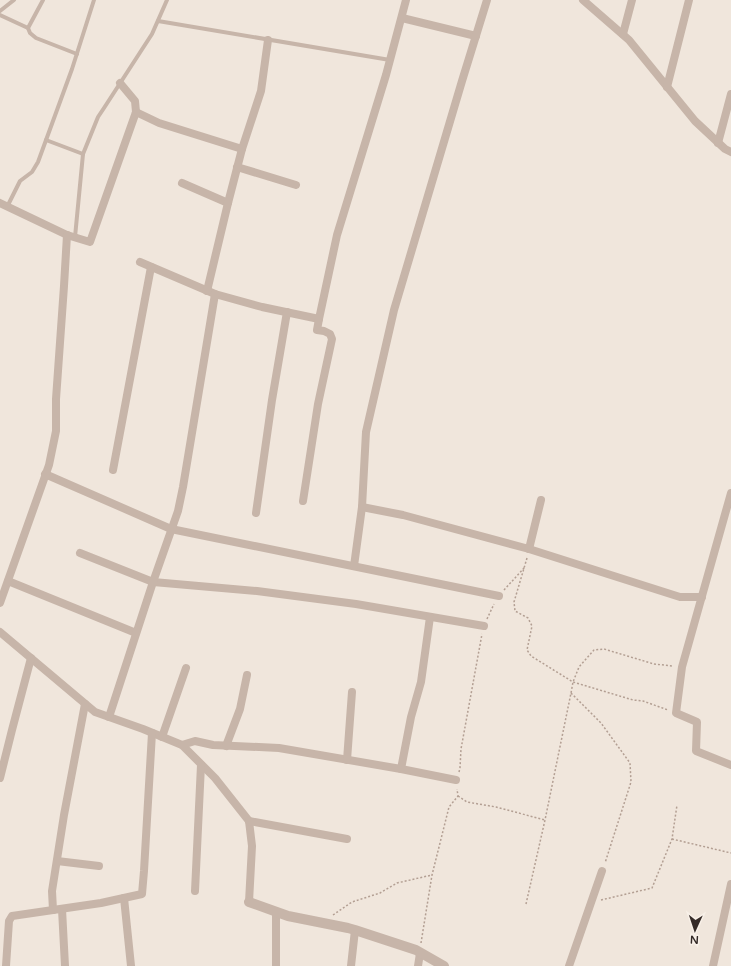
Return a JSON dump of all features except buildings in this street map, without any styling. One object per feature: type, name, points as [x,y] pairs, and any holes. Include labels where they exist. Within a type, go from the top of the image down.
[{"type":"street","points":[[303,501],[318,404],[332,339],[330,334],[317,330],[319,318],[337,236],[390,60],[406,0]]},
{"type":"street","points":[[354,566],[362,507],[366,432],[394,310],[486,0]]},
{"type":"street","points":[[583,0],[629,40],[695,121],[718,143],[731,152]]},
{"type":"street","points":[[623,34],[632,0]]},
{"type":"street","points":[[667,87],[689,0]]},
{"type":"street","points":[[402,18],[476,36]]},
{"type":"street","points":[[108,717],[178,511],[183,487],[211,293],[228,203],[242,149],[261,91],[268,40]]},
{"type":"street","points":[[2,206],[67,235],[90,242],[136,112],[135,101],[120,83]]},
{"type":"street","points":[[718,143],[731,94]]},
{"type":"street","points":[[136,112],[160,123],[242,149]]},
{"type":"street","points":[[237,167],[296,185]]},
{"type":"street","points":[[182,183],[228,203]]},
{"type":"street","points":[[0,603],[48,465],[56,431],[56,399],[67,235]]},
{"type":"street","points":[[140,262],[211,293],[262,307],[319,318]]},
{"type":"street","points":[[113,470],[151,267]]},
{"type":"street","points":[[256,513],[272,400],[288,312]]},
{"type":"street","points":[[45,474],[171,529],[499,596]]},
{"type":"street","points":[[731,493],[682,666],[676,713],[697,722],[696,751],[731,765]]},
{"type":"street","points":[[529,549],[541,500]]},
{"type":"street","points":[[362,507],[403,515],[529,549],[680,596],[702,597]]},
{"type":"street","points":[[80,553],[153,582],[257,591],[356,604],[484,626]]},
{"type":"street","points":[[8,581],[136,633]]},
{"type":"street","points":[[401,769],[411,717],[421,682],[430,617]]},
{"type":"street","points":[[0,632],[95,712],[182,745],[214,778],[249,821],[252,846],[249,902],[288,916],[348,928],[416,950],[444,966]]},
{"type":"street","points":[[0,778],[31,658]]},
{"type":"street","points":[[162,737],[186,668]]},
{"type":"street","points":[[226,746],[240,709],[247,676]]},
{"type":"street","points":[[347,760],[352,692]]},
{"type":"street","points":[[53,910],[52,891],[64,815],[85,704]]},
{"type":"street","points":[[6,966],[9,921],[12,916],[102,903],[142,894],[152,733]]},
{"type":"street","points":[[182,745],[195,741],[213,745],[279,748],[456,780]]},
{"type":"street","points":[[195,891],[201,765]]},
{"type":"street","points":[[249,821],[347,839]]},
{"type":"street","points":[[57,861],[99,866]]},
{"type":"street","points":[[569,966],[602,871]]},
{"type":"street","points":[[713,966],[731,884]]},
{"type":"street","points":[[124,898],[131,966]]},
{"type":"street","points":[[62,909],[65,966]]},
{"type":"street","points":[[276,912],[276,966]]},
{"type":"street","points":[[351,966],[355,930]]},
{"type":"street","points":[[418,966],[420,953]]},
{"type":"lane","points":[[0,11],[14,0]]},
{"type":"lane","points":[[28,28],[43,0]]},
{"type":"lane","points":[[2,206],[20,181],[32,172],[38,162],[94,0]]},
{"type":"lane","points":[[75,237],[83,154],[98,117],[152,34],[167,0]]},
{"type":"lane","points":[[0,15],[28,28],[30,33],[36,38],[76,54]]},
{"type":"lane","points":[[158,21],[390,60]]},
{"type":"lane","points":[[46,140],[83,154]]},
{"type":"path","points":[[529,549],[514,602],[515,611],[528,618],[532,626],[527,650],[531,656],[573,682],[633,700],[643,701],[676,713]]},
{"type":"path","points":[[420,953],[432,875],[449,808],[458,796],[456,780],[460,768],[461,749],[484,626],[499,596],[525,567]]},
{"type":"path","points":[[526,904],[573,682],[579,667],[594,650],[604,649],[654,664],[682,666]]},
{"type":"path","points":[[571,693],[601,723],[630,763],[631,782],[602,871]]},
{"type":"path","points":[[458,796],[467,802],[496,807],[545,820]]},
{"type":"path","points":[[591,902],[652,888],[672,839],[677,805]]},
{"type":"path","points":[[672,839],[731,853]]},
{"type":"path","points":[[327,924],[331,917],[352,902],[380,893],[397,883],[432,875]]}]
